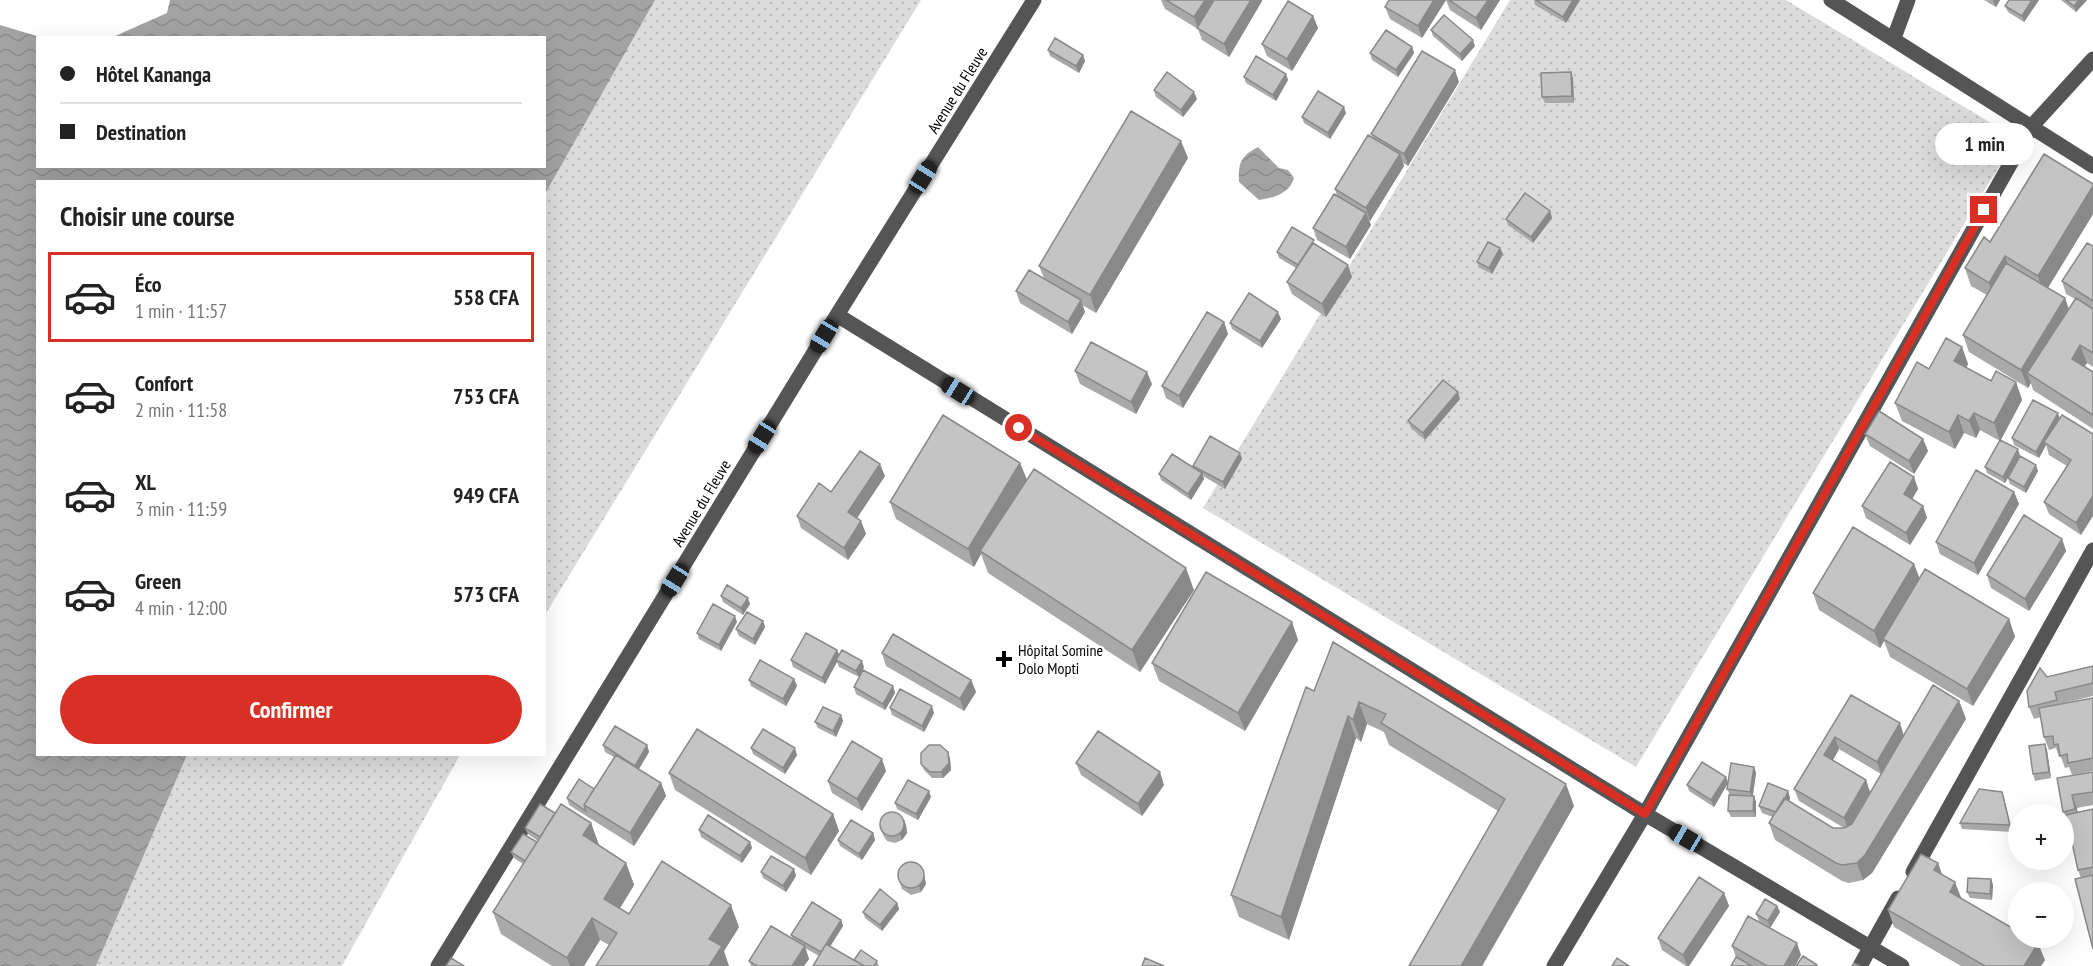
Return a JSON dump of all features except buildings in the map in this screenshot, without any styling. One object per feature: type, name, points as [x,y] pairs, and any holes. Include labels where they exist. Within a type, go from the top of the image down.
[{"type":"street","name":"Avenue du Fleuve","points":[[438,966],[837,315],[1034,0]]},
{"type":"street","points":[[1832,0],[2093,166]]},
{"type":"street","points":[[1894,38],[1908,0]]},
{"type":"street","points":[[1554,966],[1645,814],[2031,127],[2093,59]]},
{"type":"street","points":[[837,315],[1645,814],[1902,966]]},
{"type":"street","points":[[1860,966],[2093,550]]},
{"type":"shaded area","points":[[654,0],[921,0],[546,613],[546,192]]},
{"type":"shaded area","points":[[1510,0],[1786,0],[2016,138],[1636,767],[1203,508]]},
{"type":"shaded area","points":[[187,756],[459,756],[342,966],[96,966]]},
{"type":"water","points":[[170,0],[655,0],[546,192],[546,180],[36,180],[36,756],[187,756],[96,966],[0,966],[0,25],[37,36],[36,168],[546,168],[546,36],[115,36],[167,13]]},
{"type":"water","points":[[1258,147],[1279,168],[1288,170],[1294,178],[1281,194],[1259,200],[1239,182],[1240,165],[1244,157]]},
{"type":"place","name":"Hôpital Somine Dolo Mopti","points":[[1004,659]]},
{"type":"route","points":[[1019,428],[1645,814],[1984,210]]}]
